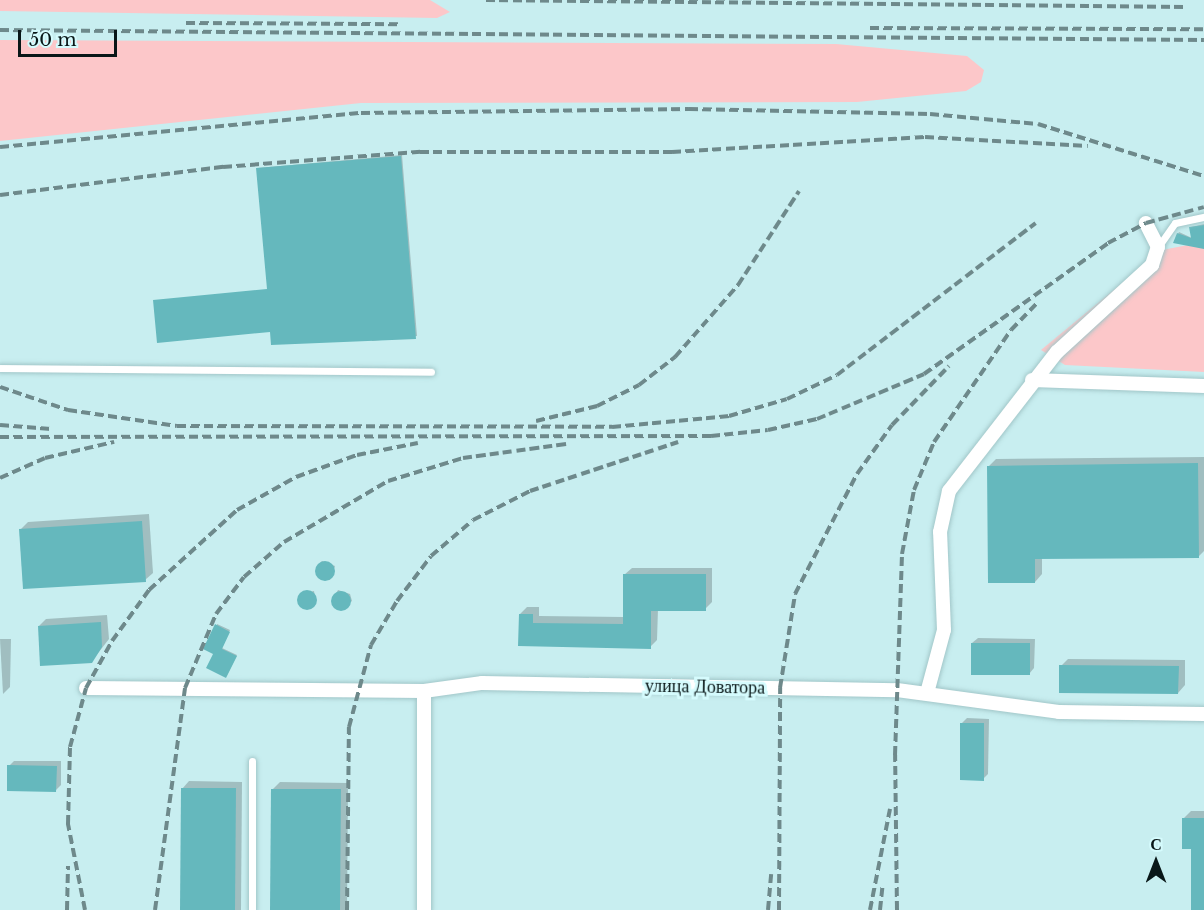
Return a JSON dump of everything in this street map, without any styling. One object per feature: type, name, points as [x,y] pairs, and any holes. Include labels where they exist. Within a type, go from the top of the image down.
[{"type":"street","points":[[927,693],[944,630],[940,532],[949,491],[1032,380],[1146,274],[1158,247],[1146,223]]},
{"type":"street","points":[[1032,380],[1204,386]]},
{"type":"street","name":"улица Доватора","points":[[86,688],[424,691],[482,683],[927,693],[1059,712],[1204,714]]},
{"type":"street","points":[[423,910],[424,691]]},
{"type":"lane","points":[[1158,247],[1175,223],[1204,217]]},
{"type":"lane","points":[[0,368],[430,372]]},
{"type":"lane","points":[[252,761],[252,910]]},
{"type":"shaded area","points":[[0,0],[430,0],[450,12],[437,18],[0,11]]},
{"type":"shaded area","points":[[0,40],[836,44],[967,56],[984,70],[981,82],[966,91],[857,102],[361,103],[0,141]]},
{"type":"shaded area","points":[[1204,242],[1204,372],[1065,365],[1041,350],[1162,250]]},
{"type":"building","points":[[401,156],[416,339],[271,345],[270,332],[157,343],[153,300],[267,289],[256,168]]},
{"type":"building","points":[[1204,225],[1204,249],[1173,243],[1177,233],[1191,238],[1189,227]]},
{"type":"building","points":[[1198,463],[1199,558],[1035,559],[1035,583],[988,583],[987,466]]},
{"type":"building","points":[[142,521],[146,582],[23,589],[19,529]]},
{"type":"building","points":[[325,561],[332,564],[335,571],[332,578],[325,581],[318,578],[315,571],[318,564]]},
{"type":"building","points":[[623,574],[706,574],[706,611],[651,611],[651,649],[518,646],[519,614],[533,614],[533,623],[623,624]]},
{"type":"building","points":[[307,590],[314,593],[317,600],[314,607],[307,610],[300,607],[297,600],[300,593]]},
{"type":"building","points":[[341,591],[348,594],[351,601],[348,608],[341,611],[334,608],[331,601],[334,594]]},
{"type":"building","points":[[101,622],[102,647],[92,663],[40,666],[38,626]]},
{"type":"building","points":[[215,624],[230,632],[222,649],[237,656],[226,678],[206,668],[213,654],[203,649]]},
{"type":"building","points":[[971,643],[1030,643],[1030,675],[971,675]]},
{"type":"building","points":[[1059,665],[1179,666],[1178,694],[1059,693]]},
{"type":"building","points":[[960,723],[984,723],[984,781],[960,780]]},
{"type":"building","points":[[7,765],[57,766],[56,792],[7,791]]},
{"type":"building","points":[[181,788],[236,788],[235,910],[180,910]]},
{"type":"building","points":[[271,789],[341,789],[340,910],[270,910]]},
{"type":"building","points":[[1182,818],[1204,818],[1204,910],[1191,910],[1191,849],[1182,849]]},
{"type":"railway","points":[[486,0],[1185,7]]},
{"type":"railway","points":[[186,23],[402,24]]},
{"type":"railway","points":[[870,28],[1204,29]]},
{"type":"railway","points":[[0,30],[1204,40]]},
{"type":"railway","points":[[0,147],[361,113],[689,109],[930,114],[1038,124],[1204,176]]},
{"type":"railway","points":[[0,195],[223,167],[420,152],[672,152],[925,137],[1088,146]]},
{"type":"railway","points":[[536,421],[597,406],[639,385],[675,357],[738,285],[799,191]]},
{"type":"railway","points":[[0,437],[711,436],[768,430],[817,419],[924,374],[1108,243],[1146,223],[1204,207]]},
{"type":"railway","points":[[0,387],[68,410],[177,426],[612,427],[729,416],[787,399],[837,375],[1036,223]]},
{"type":"railway","points":[[897,910],[895,755],[902,554],[914,490],[934,442],[1011,330],[1036,304]]},
{"type":"railway","points":[[779,910],[780,688],[795,594],[857,474],[892,425],[949,366]]},
{"type":"railway","points":[[0,425],[51,429]]},
{"type":"railway","points":[[0,478],[45,458],[114,442]]},
{"type":"railway","points":[[347,910],[349,727],[371,645],[397,601],[431,556],[473,520],[530,491],[678,442]]},
{"type":"railway","points":[[85,910],[68,824],[70,747],[86,688],[112,641],[149,590],[237,510],[296,477],[357,455],[418,443]]},
{"type":"railway","points":[[155,910],[185,688],[216,614],[244,577],[284,542],[388,481],[463,458],[566,444]]},
{"type":"railway","points":[[870,910],[890,809]]},
{"type":"railway","points":[[67,910],[68,866]]},
{"type":"railway","points":[[768,910],[771,874]]},
{"type":"railway","points":[[880,910],[883,883]]}]
